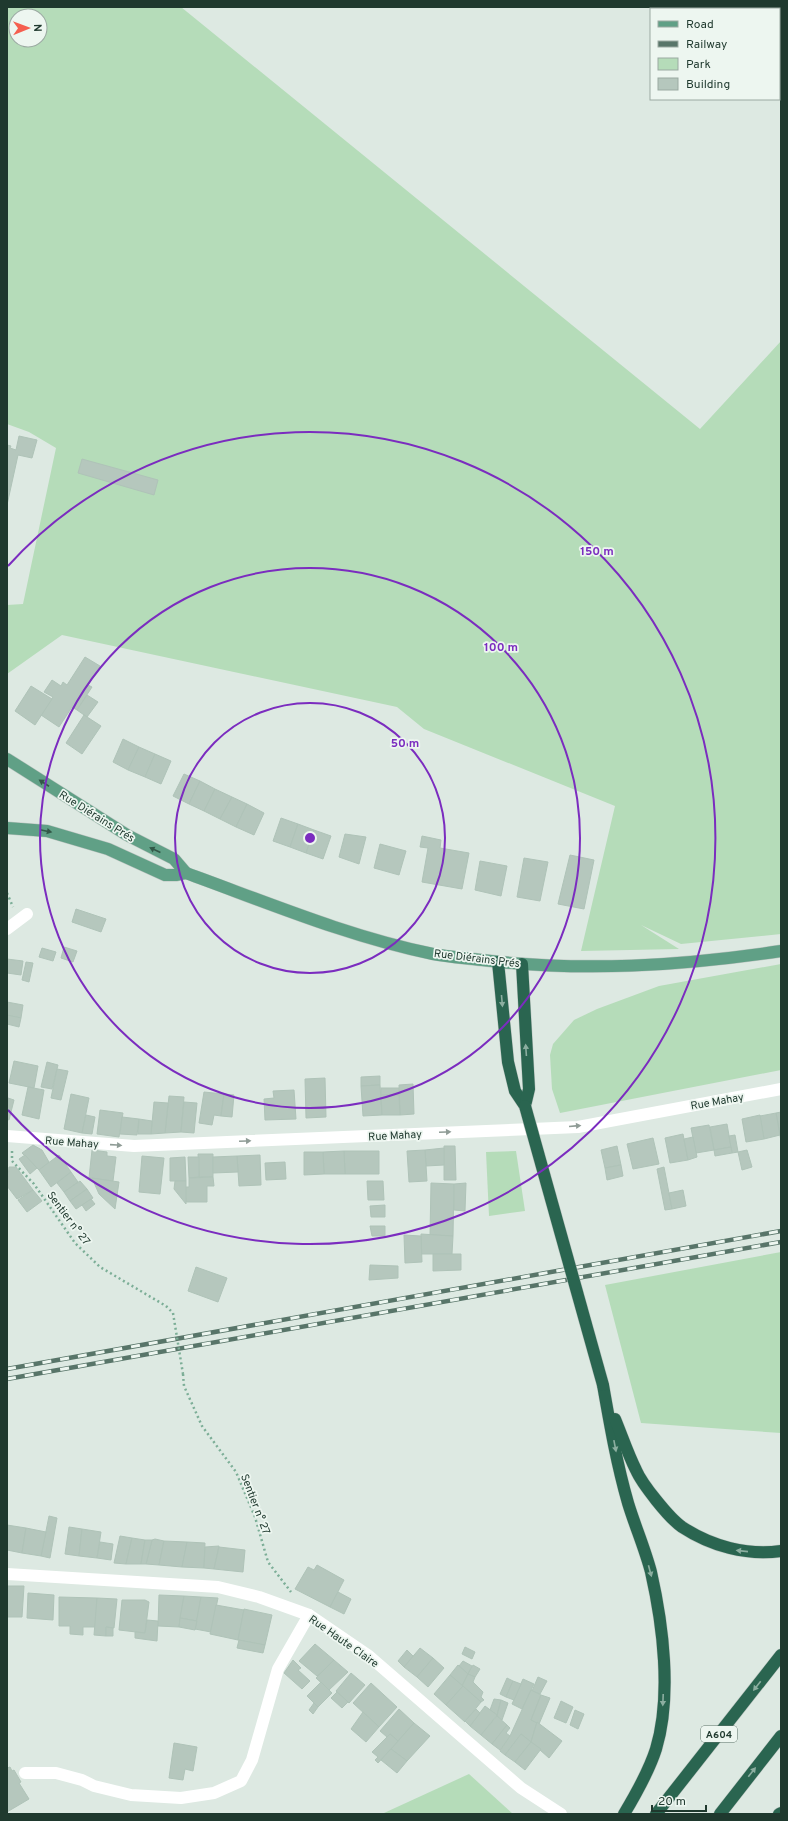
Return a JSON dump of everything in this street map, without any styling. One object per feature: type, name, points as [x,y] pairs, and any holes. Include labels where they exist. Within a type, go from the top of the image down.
[{"type":"highway","points":[[498,962],[506,1043],[515,1091],[525,1106],[604,1390],[617,1457],[628,1503],[650,1572],[660,1620],[664,1678],[663,1712],[656,1749],[624,1814]]},
{"type":"highway","points":[[522,964],[529,1088],[525,1106]]},
{"type":"highway","points":[[604,1390],[636,1472],[653,1497],[681,1527],[709,1541],[737,1551],[770,1553],[781,1551]]},
{"type":"highway","name":"A604","points":[[656,1814],[781,1655]]},
{"type":"highway","points":[[720,1814],[781,1736]]},
{"type":"main road","name":"Rue Diérains Prés","points":[[7,759],[127,835],[174,859],[186,873],[339,928],[434,954],[522,964],[594,967],[696,963],[781,951]]},
{"type":"main road","name":"Rue Diérains Prés","points":[[7,828],[47,831],[108,849],[165,875],[186,873]]},
{"type":"street","points":[[7,929],[27,914]]},
{"type":"street","name":"Rue Mahay","points":[[10,1136],[134,1146],[578,1126],[781,1089]]},
{"type":"street","name":"Rue Haute Claire","points":[[7,1574],[218,1587],[259,1597],[309,1615],[369,1656],[521,1788],[561,1814]]},
{"type":"street","points":[[25,1774],[56,1773],[82,1780],[94,1786],[131,1795],[181,1798],[214,1793],[241,1781],[252,1760],[278,1669],[309,1615]]},
{"type":"path","name":"Sentier n° 27","points":[[10,1136],[12,1161],[34,1184],[75,1243],[100,1267],[166,1306],[173,1313],[184,1386],[202,1426],[236,1472],[255,1517],[268,1562],[309,1615]]},
{"type":"green space","points":[[7,7],[181,7],[700,429],[781,341],[781,934],[681,944],[641,925],[679,949],[581,951],[615,806],[424,729],[397,707],[62,635],[7,674],[7,605],[23,604],[56,448],[29,432],[7,424]]},
{"type":"green space","points":[[781,964],[781,1070],[560,1113],[552,1089],[550,1055],[553,1044],[574,1020],[597,1009],[659,986]]},
{"type":"green space","points":[[516,1151],[525,1211],[489,1216],[486,1152]]},
{"type":"green space","points":[[781,1252],[781,1433],[641,1423],[605,1285]]},
{"type":"green space","points":[[469,1774],[513,1814],[384,1814],[384,1813]]},
{"type":"building","points":[[19,436],[37,440],[32,458],[18,455],[7,505],[7,445],[16,450]]},
{"type":"building","points":[[82,459],[158,480],[154,495],[78,473]]},
{"type":"building","points":[[85,657],[100,666],[88,685],[92,687],[77,710],[72,707],[59,727],[41,715],[53,697],[44,692],[52,680],[61,686],[63,682],[67,685]]},
{"type":"building","points":[[31,686],[52,699],[35,725],[15,711]]},
{"type":"building","points":[[87,695],[98,702],[87,717],[77,710]]},
{"type":"building","points":[[84,715],[101,726],[82,754],[66,743]]},
{"type":"building","points":[[123,739],[139,747],[128,770],[113,762]]},
{"type":"building","points":[[139,747],[155,754],[145,777],[128,770]]},
{"type":"building","points":[[155,754],[171,761],[161,784],[145,777]]},
{"type":"building","points":[[184,774],[200,781],[189,804],[173,796]]},
{"type":"building","points":[[200,781],[215,789],[204,811],[189,804]]},
{"type":"building","points":[[215,789],[232,797],[220,819],[204,811]]},
{"type":"building","points":[[232,797],[247,804],[236,827],[220,819]]},
{"type":"building","points":[[247,804],[264,813],[254,835],[236,827]]},
{"type":"building","points":[[281,818],[298,824],[290,847],[273,841]]},
{"type":"building","points":[[298,824],[314,830],[306,853],[290,847]]},
{"type":"building","points":[[314,830],[331,836],[323,859],[306,853]]},
{"type":"building","points":[[345,834],[366,837],[359,864],[339,857]]},
{"type":"building","points":[[422,836],[441,840],[440,848],[469,853],[462,889],[422,882],[428,848],[420,847]]},
{"type":"building","points":[[380,844],[406,851],[399,875],[374,868]]},
{"type":"building","points":[[570,855],[594,860],[584,909],[558,904]]},
{"type":"building","points":[[524,858],[548,862],[540,901],[517,897]]},
{"type":"building","points":[[480,861],[507,866],[501,896],[475,890]]},
{"type":"building","points":[[76,909],[106,919],[101,932],[72,922]]},
{"type":"building","points":[[64,947],[77,951],[73,962],[61,958]]},
{"type":"building","points":[[42,948],[56,952],[53,961],[39,957]]},
{"type":"building","points":[[7,959],[23,961],[21,975],[7,973]]},
{"type":"building","points":[[26,962],[33,963],[29,982],[22,980]]},
{"type":"building","points":[[7,1002],[23,1005],[21,1018],[7,1015]]},
{"type":"building","points":[[7,1015],[21,1018],[19,1027],[7,1024]]},
{"type":"building","points":[[14,1061],[38,1066],[34,1088],[9,1083]]},
{"type":"building","points":[[47,1062],[58,1065],[52,1089],[41,1087]]},
{"type":"building","points":[[57,1069],[68,1071],[61,1100],[51,1098]]},
{"type":"building","points":[[380,1076],[380,1085],[361,1086],[361,1077]]},
{"type":"building","points":[[325,1078],[326,1117],[306,1118],[305,1079]]},
{"type":"building","points":[[413,1084],[414,1114],[400,1115],[399,1085]]},
{"type":"building","points":[[380,1085],[382,1115],[363,1116],[361,1086]]},
{"type":"building","points":[[28,1087],[44,1090],[39,1119],[22,1115]]},
{"type":"building","points":[[381,1088],[399,1088],[399,1095],[381,1095]]},
{"type":"building","points":[[294,1090],[296,1119],[265,1120],[264,1099],[274,1098],[273,1091]]},
{"type":"building","points":[[204,1092],[224,1094],[221,1116],[214,1115],[212,1125],[199,1123]]},
{"type":"building","points":[[71,1094],[89,1098],[82,1133],[64,1129]]},
{"type":"building","points":[[224,1094],[234,1095],[232,1117],[221,1116]]},
{"type":"building","points":[[381,1095],[399,1095],[400,1115],[382,1115]]},
{"type":"building","points":[[169,1096],[184,1097],[181,1132],[165,1133]]},
{"type":"building","points":[[8,1098],[14,1100],[9,1120],[7,1119]]},
{"type":"building","points":[[154,1102],[168,1103],[165,1133],[151,1134]]},
{"type":"building","points":[[184,1102],[197,1103],[194,1133],[181,1132]]},
{"type":"building","points":[[100,1110],[123,1113],[119,1137],[97,1134]]},
{"type":"building","points":[[781,1112],[781,1141],[776,1113]]},
{"type":"building","points":[[776,1113],[780,1135],[764,1139],[760,1116]]},
{"type":"building","points":[[86,1115],[95,1117],[92,1134],[82,1133]]},
{"type":"building","points":[[760,1115],[764,1139],[746,1142],[742,1119]]},
{"type":"building","points":[[122,1117],[139,1119],[137,1135],[120,1134]]},
{"type":"building","points":[[139,1119],[152,1121],[151,1134],[138,1134]]},
{"type":"building","points":[[727,1124],[731,1147],[714,1150],[710,1127]]},
{"type":"building","points":[[709,1125],[714,1150],[696,1153],[691,1128]]},
{"type":"building","points":[[683,1134],[688,1160],[670,1163],[665,1138]]},
{"type":"building","points":[[735,1135],[738,1152],[732,1153],[729,1136]]},
{"type":"building","points":[[693,1137],[697,1157],[688,1160],[684,1139]]},
{"type":"building","points":[[653,1138],[659,1164],[633,1169],[627,1144]]},
{"type":"building","points":[[33,1145],[42,1150],[49,1162],[39,1170],[22,1153]]},
{"type":"building","points":[[444,1146],[455,1146],[456,1180],[444,1180]]},
{"type":"building","points":[[617,1146],[621,1165],[605,1168],[601,1150]]},
{"type":"building","points":[[731,1147],[732,1153],[715,1156],[714,1150]]},
{"type":"building","points":[[444,1148],[444,1165],[426,1166],[425,1150]]},
{"type":"building","points":[[92,1150],[107,1152],[107,1156],[116,1157],[113,1181],[89,1178]]},
{"type":"building","points":[[425,1150],[427,1181],[409,1182],[407,1151]]},
{"type":"building","points":[[747,1150],[752,1167],[742,1170],[738,1152]]},
{"type":"building","points":[[344,1151],[379,1151],[379,1174],[345,1174]]},
{"type":"building","points":[[344,1151],[345,1174],[324,1174],[323,1152]]},
{"type":"building","points":[[304,1152],[323,1152],[324,1174],[304,1175]]},
{"type":"building","points":[[198,1154],[213,1154],[213,1177],[199,1177]]},
{"type":"building","points":[[25,1155],[37,1168],[30,1174],[19,1159]]},
{"type":"building","points":[[59,1155],[71,1172],[51,1187],[39,1170]]},
{"type":"building","points":[[260,1155],[261,1185],[239,1186],[237,1156]]},
{"type":"building","points":[[142,1156],[164,1158],[160,1194],[139,1192]]},
{"type":"building","points":[[237,1156],[238,1172],[213,1173],[213,1157]]},
{"type":"building","points":[[185,1157],[186,1181],[170,1181],[170,1158]]},
{"type":"building","points":[[188,1157],[199,1157],[199,1177],[189,1178]]},
{"type":"building","points":[[285,1162],[286,1179],[266,1180],[265,1163]]},
{"type":"building","points":[[621,1165],[623,1176],[607,1180],[605,1168]]},
{"type":"building","points":[[9,1167],[16,1167],[33,1190],[17,1199],[7,1186]]},
{"type":"building","points":[[664,1167],[672,1209],[665,1210],[657,1169]]},
{"type":"building","points":[[71,1172],[78,1182],[64,1192],[57,1183]]},
{"type":"building","points":[[213,1177],[214,1186],[207,1186],[207,1202],[186,1202],[185,1187],[189,1187],[189,1178]]},
{"type":"building","points":[[92,1178],[119,1182],[115,1209],[99,1194]]},
{"type":"building","points":[[80,1181],[87,1189],[70,1201],[64,1192]]},
{"type":"building","points":[[175,1181],[186,1181],[186,1204],[174,1189]]},
{"type":"building","points":[[367,1181],[383,1181],[384,1200],[368,1200]]},
{"type":"building","points":[[431,1183],[454,1184],[453,1236],[430,1235]]},
{"type":"building","points":[[466,1183],[465,1211],[454,1210],[454,1184]]},
{"type":"building","points":[[87,1189],[93,1198],[76,1209],[70,1201]]},
{"type":"building","points":[[33,1190],[42,1201],[27,1212],[18,1200]]},
{"type":"building","points":[[683,1190],[686,1206],[672,1209],[669,1193]]},
{"type":"building","points":[[91,1199],[95,1204],[86,1211],[82,1205]]},
{"type":"building","points":[[385,1205],[385,1217],[371,1217],[370,1206]]},
{"type":"building","points":[[370,1226],[385,1226],[385,1236],[372,1236]]},
{"type":"building","points":[[421,1234],[453,1236],[452,1254],[421,1254]]},
{"type":"building","points":[[404,1235],[421,1236],[422,1262],[405,1263]]},
{"type":"building","points":[[433,1254],[461,1254],[461,1270],[433,1271]]},
{"type":"building","points":[[370,1265],[398,1266],[398,1278],[369,1280]]},
{"type":"building","points":[[196,1267],[227,1278],[218,1302],[188,1291]]},
{"type":"building","points":[[49,1516],[57,1518],[50,1558],[41,1556]]},
{"type":"building","points":[[7,1525],[26,1528],[22,1553],[7,1550]]},
{"type":"building","points":[[69,1527],[82,1529],[79,1556],[65,1554]]},
{"type":"building","points":[[26,1528],[46,1532],[41,1556],[22,1553]]},
{"type":"building","points":[[82,1529],[101,1532],[97,1558],[79,1556]]},
{"type":"building","points":[[120,1536],[132,1538],[126,1564],[114,1563]]},
{"type":"building","points":[[132,1538],[145,1540],[141,1564],[126,1564]]},
{"type":"building","points":[[155,1539],[164,1541],[159,1565],[146,1564],[152,1540]]},
{"type":"building","points":[[145,1540],[152,1540],[146,1564],[141,1564]]},
{"type":"building","points":[[164,1541],[187,1542],[182,1567],[159,1565]]},
{"type":"building","points":[[100,1542],[113,1544],[111,1560],[97,1558]]},
{"type":"building","points":[[187,1542],[205,1543],[204,1568],[182,1567]]},
{"type":"building","points":[[219,1546],[214,1569],[204,1568],[205,1547]]},
{"type":"building","points":[[219,1547],[245,1550],[243,1572],[214,1569]]},
{"type":"building","points":[[317,1565],[344,1580],[330,1607],[295,1589],[308,1567],[314,1570]]},
{"type":"building","points":[[7,1586],[24,1586],[22,1617],[7,1617]]},
{"type":"building","points":[[338,1592],[351,1599],[344,1614],[330,1607]]},
{"type":"building","points":[[28,1593],[54,1595],[53,1620],[27,1618]]},
{"type":"building","points":[[159,1595],[184,1596],[179,1627],[158,1626]]},
{"type":"building","points":[[184,1596],[201,1597],[197,1621],[180,1618]]},
{"type":"building","points":[[59,1597],[97,1598],[96,1627],[83,1627],[83,1635],[70,1634],[70,1626],[59,1626]]},
{"type":"building","points":[[201,1597],[218,1598],[211,1632],[195,1629]]},
{"type":"building","points":[[97,1598],[117,1599],[114,1628],[106,1627],[106,1636],[94,1635]]},
{"type":"building","points":[[122,1600],[145,1600],[149,1602],[145,1633],[119,1630]]},
{"type":"building","points":[[216,1605],[244,1610],[238,1640],[210,1634]]},
{"type":"building","points":[[244,1609],[272,1615],[265,1645],[238,1640]]},
{"type":"building","points":[[180,1618],[197,1621],[195,1630],[179,1627]]},
{"type":"building","points":[[147,1620],[158,1621],[157,1641],[135,1638],[135,1632],[145,1633]]},
{"type":"building","points":[[106,1627],[113,1628],[113,1636],[106,1636]]},
{"type":"building","points":[[239,1640],[265,1645],[263,1653],[237,1648]]},
{"type":"building","points":[[315,1644],[334,1660],[317,1676],[299,1661]]},
{"type":"building","points":[[465,1647],[475,1652],[472,1659],[462,1654]]},
{"type":"building","points":[[420,1648],[433,1658],[417,1677],[404,1667]]},
{"type":"building","points":[[407,1650],[413,1656],[404,1667],[398,1661]]},
{"type":"building","points":[[433,1658],[444,1668],[428,1687],[417,1677]]},
{"type":"building","points":[[293,1660],[301,1668],[298,1670],[310,1681],[302,1689],[284,1673]]},
{"type":"building","points":[[334,1660],[348,1672],[329,1690],[316,1678]]},
{"type":"building","points":[[463,1661],[472,1666],[468,1674],[459,1666]]},
{"type":"building","points":[[458,1665],[468,1674],[462,1686],[450,1675]]},
{"type":"building","points":[[473,1665],[480,1669],[475,1677],[468,1674]]},
{"type":"building","points":[[351,1673],[365,1685],[349,1703],[336,1691]]},
{"type":"building","points":[[468,1674],[475,1677],[473,1682],[483,1692],[481,1697],[484,1700],[481,1702],[462,1686]]},
{"type":"building","points":[[450,1675],[463,1686],[446,1705],[434,1694]]},
{"type":"building","points":[[538,1677],[547,1681],[540,1694],[532,1691]]},
{"type":"building","points":[[507,1678],[513,1681],[506,1697],[500,1694]]},
{"type":"building","points":[[523,1679],[534,1684],[522,1709],[512,1704]]},
{"type":"building","points":[[513,1681],[521,1684],[514,1700],[506,1697]]},
{"type":"building","points":[[321,1682],[332,1693],[318,1707],[307,1696]]},
{"type":"building","points":[[371,1683],[397,1707],[379,1727],[353,1703]]},
{"type":"building","points":[[463,1686],[481,1702],[465,1722],[446,1705]]},
{"type":"building","points":[[531,1690],[541,1695],[531,1720],[537,1722],[531,1742],[521,1734],[505,1755],[500,1751],[510,1736]]},
{"type":"building","points":[[337,1692],[348,1702],[342,1708],[331,1698]]},
{"type":"building","points":[[541,1695],[550,1698],[539,1724],[531,1720]]},
{"type":"building","points":[[494,1699],[501,1700],[497,1715],[490,1710]]},
{"type":"building","points":[[501,1700],[508,1703],[502,1720],[497,1716]]},
{"type":"building","points":[[561,1701],[573,1707],[566,1723],[554,1718]]},
{"type":"building","points":[[314,1703],[318,1707],[313,1714],[309,1710]]},
{"type":"building","points":[[485,1706],[497,1715],[481,1735],[470,1726]]},
{"type":"building","points":[[399,1709],[414,1723],[398,1741],[390,1734],[387,1737],[380,1731]]},
{"type":"building","points":[[476,1709],[480,1713],[470,1726],[465,1721]]},
{"type":"building","points":[[575,1710],[584,1714],[578,1729],[570,1725]]},
{"type":"building","points":[[363,1712],[379,1727],[366,1742],[351,1729]]},
{"type":"building","points":[[497,1716],[507,1725],[492,1744],[481,1735]]},
{"type":"building","points":[[537,1722],[562,1741],[549,1758],[531,1742]]},
{"type":"building","points":[[414,1723],[430,1736],[407,1761],[391,1749]]},
{"type":"building","points":[[507,1725],[510,1728],[506,1733],[510,1736],[500,1750],[492,1744]]},
{"type":"building","points":[[390,1734],[398,1741],[378,1763],[375,1760],[378,1757],[372,1752]]},
{"type":"building","points":[[521,1734],[531,1742],[515,1762],[505,1755]]},
{"type":"building","points":[[531,1742],[541,1749],[525,1770],[515,1762]]},
{"type":"building","points":[[174,1743],[197,1747],[193,1771],[185,1769],[183,1780],[169,1778]]},
{"type":"building","points":[[391,1749],[407,1761],[397,1773],[381,1760]]},
{"type":"building","points":[[10,1767],[12,1771],[14,1770],[21,1782],[19,1783],[29,1799],[7,1812],[7,1768]]},
{"type":"railway","points":[[7,1369],[781,1231]]},
{"type":"railway","points":[[7,1379],[781,1242]]}]
